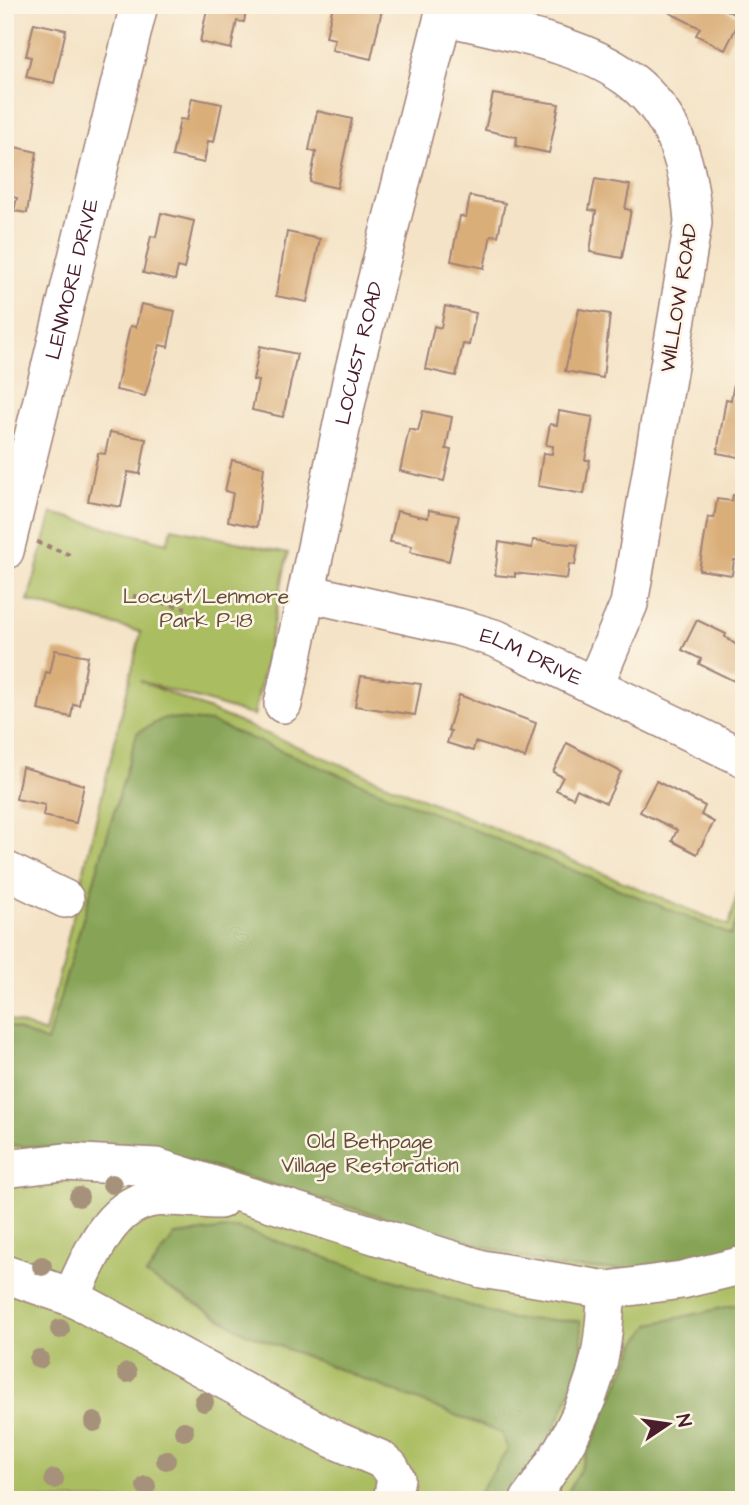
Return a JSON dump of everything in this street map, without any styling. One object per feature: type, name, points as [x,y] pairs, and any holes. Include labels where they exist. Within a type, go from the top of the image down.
[{"type":"street","name":"LENMORE DRIVE","points":[[21,547],[139,5]]},
{"type":"street","name":"LOCUST ROAD","points":[[283,704],[352,377],[444,10]]},
{"type":"street","name":"WILLOW ROAD","points":[[444,10],[579,51],[617,69],[655,103],[677,138],[685,161],[693,223],[629,604],[595,684]]},
{"type":"street","name":"ELM DRIVE","points":[[307,593],[458,627],[496,639],[595,684],[744,758]]},
{"type":"street","points":[[5,870],[65,900]]},
{"type":"street","points":[[5,1169],[64,1162],[156,1167],[482,1269],[607,1290],[682,1280],[744,1265]]},
{"type":"street","points":[[71,1297],[107,1226],[127,1208],[154,1198],[263,1202]]},
{"type":"street","points":[[5,1274],[71,1297],[333,1439],[380,1459],[390,1467],[396,1478],[393,1500]]},
{"type":"street","points":[[529,1500],[563,1452],[587,1403],[600,1358],[607,1290]]},
{"type":"path","points":[[21,547],[72,556]]},
{"type":"path","points":[[132,596],[186,608]]},
{"type":"green space","name":"Old Bethpage Village Restoration","points":[[52,513],[167,543],[172,528],[288,553],[254,716],[140,681],[729,926],[744,867],[744,1500],[5,1500],[5,1018],[45,1033],[141,632],[28,601]]},
{"type":"green space","points":[[164,718],[211,722],[731,935],[744,901],[744,1246],[710,1258],[631,1270],[556,1267],[170,1155],[5,1145],[5,1024],[47,1042],[137,733]]},
{"type":"green space","points":[[237,1228],[510,1319],[580,1321],[584,1362],[543,1453],[509,1500],[474,1500],[508,1449],[501,1433],[246,1333],[146,1275],[175,1235]]},
{"type":"green space","points":[[744,1303],[744,1500],[563,1500],[577,1476],[637,1342],[651,1324]]},
{"type":"building","points":[[208,5],[247,5],[244,22],[237,21],[231,49],[200,42]]},
{"type":"building","points":[[333,5],[383,5],[371,59],[332,50],[335,39],[326,37]]},
{"type":"building","points":[[674,5],[717,5],[741,18],[725,50],[696,35],[700,28],[670,13]]},
{"type":"building","points":[[34,23],[66,30],[54,83],[26,77],[31,57],[26,56]]},
{"type":"building","points":[[493,94],[559,104],[549,153],[516,146],[517,137],[485,130]]},
{"type":"building","points":[[192,98],[222,104],[214,142],[208,141],[204,163],[172,156],[180,119],[187,120]]},
{"type":"building","points":[[317,111],[352,119],[337,188],[310,182],[316,152],[309,150]]},
{"type":"building","points":[[6,145],[37,152],[27,213],[14,211],[17,198],[5,195]]},
{"type":"building","points":[[595,179],[630,185],[625,209],[631,210],[622,258],[590,252],[596,211],[589,210]]},
{"type":"building","points":[[470,196],[505,203],[498,236],[491,235],[484,268],[451,261],[460,216],[466,217]]},
{"type":"building","points":[[161,213],[194,221],[184,269],[178,267],[175,280],[143,273],[151,236],[156,237]]},
{"type":"building","points":[[287,232],[320,239],[307,302],[276,296]]},
{"type":"building","points":[[141,304],[175,311],[168,347],[160,345],[145,396],[116,390],[130,326],[136,327]]},
{"type":"building","points":[[445,306],[476,313],[469,345],[463,344],[456,376],[425,369],[434,326],[441,328]]},
{"type":"building","points":[[579,309],[610,314],[603,378],[565,371]]},
{"type":"building","points":[[260,346],[297,354],[283,417],[252,410],[258,381],[253,380]]},
{"type":"building","points":[[735,378],[744,380],[744,458],[717,453],[726,399],[731,400]]},
{"type":"building","points":[[423,411],[452,417],[446,449],[451,450],[444,481],[400,471],[409,429],[418,431]]},
{"type":"building","points":[[559,411],[593,417],[585,460],[590,460],[584,494],[538,486],[543,453],[552,454],[553,446],[546,445],[550,424],[557,425]]},
{"type":"building","points":[[110,432],[146,439],[140,474],[128,472],[121,507],[88,501],[98,453],[105,454]]},
{"type":"building","points":[[232,460],[264,467],[257,527],[228,521],[233,493],[225,491]]},
{"type":"building","points":[[733,495],[744,497],[741,561],[734,560],[732,575],[699,570],[708,517],[714,518],[717,499],[732,501]]},
{"type":"building","points":[[429,510],[459,516],[449,561],[410,552],[412,546],[390,542],[397,511],[428,518]]},
{"type":"building","points":[[533,540],[578,545],[575,565],[569,564],[567,579],[515,573],[515,577],[495,575],[499,542],[532,548]]},
{"type":"building","points":[[697,620],[726,634],[725,637],[744,650],[744,661],[734,681],[699,664],[701,659],[682,650]]},
{"type":"building","points":[[55,650],[88,656],[79,705],[73,704],[71,717],[38,710],[46,672],[50,673]]},
{"type":"building","points":[[361,676],[421,684],[415,715],[355,706]]},
{"type":"building","points":[[459,695],[536,723],[525,758],[475,742],[473,751],[447,743],[451,731],[448,730]]},
{"type":"building","points":[[567,743],[621,772],[606,803],[577,789],[573,798],[556,790],[563,777],[553,772]]},
{"type":"building","points":[[22,767],[84,785],[76,823],[43,816],[45,805],[16,799]]},
{"type":"building","points":[[656,781],[705,806],[701,815],[714,822],[697,854],[672,841],[677,830],[640,812]]},
{"type":"park label","name":"Locust/Lenmore Park P-18","points":[[206,608]]}]
